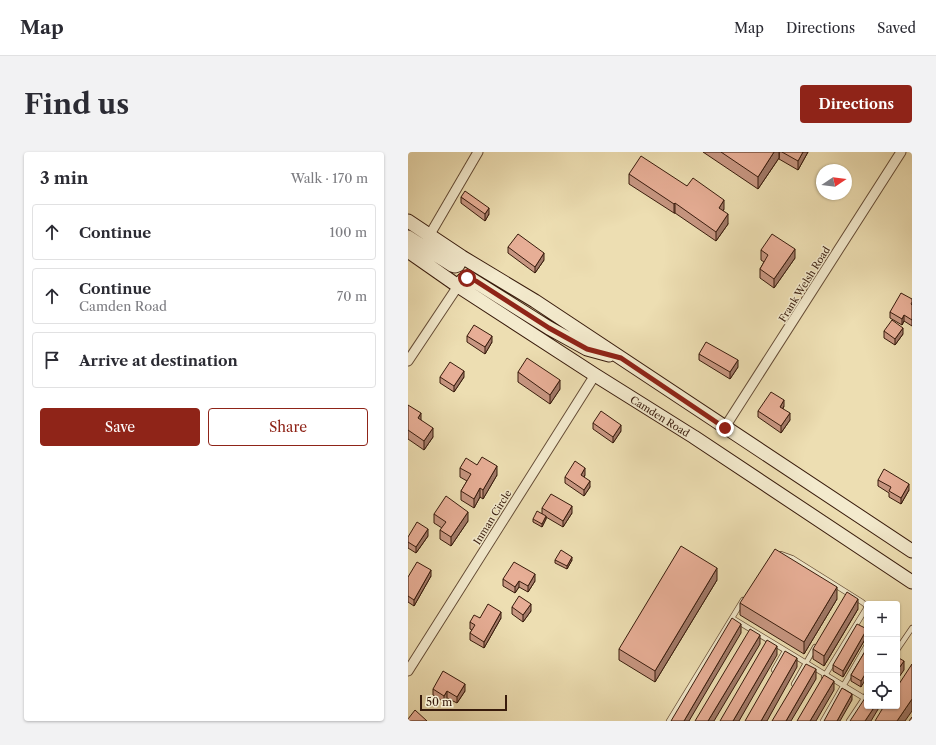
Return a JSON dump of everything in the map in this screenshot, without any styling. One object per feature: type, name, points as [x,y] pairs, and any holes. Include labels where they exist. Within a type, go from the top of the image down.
[{"type":"main road","points":[[408,221],[462,257],[534,301],[912,551]]},
{"type":"main road","points":[[408,237],[452,265],[458,265],[462,257]]},
{"type":"main road","name":"Camden Road","points":[[408,251],[458,286],[694,437],[912,582]]},
{"type":"main road","points":[[458,286],[464,279],[471,279],[549,328],[587,349],[621,358]]},
{"type":"street","points":[[429,236],[478,152]]},
{"type":"street","name":"Frank Welsh Road","points":[[725,428],[900,152]]},
{"type":"street","points":[[408,361],[458,286]]},
{"type":"street","name":"Inman Circle","points":[[408,671],[595,375]]},
{"type":"lane","points":[[777,555],[782,554],[792,558],[864,604]]},
{"type":"lane","points":[[843,598],[847,592]]},
{"type":"lane","points":[[669,721],[747,593]]},
{"type":"lane","points":[[821,682],[864,612]]},
{"type":"lane","points":[[732,618],[843,686],[864,696]]},
{"type":"lane","points":[[900,646],[912,628]]},
{"type":"lane","points":[[746,636],[750,629]]},
{"type":"lane","points":[[764,647],[768,640]]},
{"type":"lane","points":[[792,689],[817,644]]},
{"type":"lane","points":[[771,676],[785,650]]},
{"type":"lane","points":[[823,721],[864,650]]},
{"type":"lane","points":[[849,721],[864,698]]},
{"type":"building","points":[[721,152],[774,152],[758,177]]},
{"type":"building","points":[[782,152],[803,152],[798,161]]},
{"type":"building","points":[[641,156],[687,186],[693,178],[724,200],[719,208],[728,214],[716,232],[675,203],[674,204],[629,174]]},
{"type":"building","points":[[465,191],[489,208],[485,214],[461,197]]},
{"type":"building","points":[[518,234],[544,253],[535,267],[508,247]]},
{"type":"building","points":[[772,234],[795,249],[774,279],[760,269],[768,255],[761,250]]},
{"type":"building","points":[[901,293],[912,299],[912,320],[904,315],[902,319],[890,312]]},
{"type":"building","points":[[892,320],[903,328],[895,339],[884,331]]},
{"type":"building","points":[[474,325],[492,336],[485,347],[467,336]]},
{"type":"building","points":[[706,342],[738,360],[730,372],[699,354]]},
{"type":"building","points":[[527,358],[560,380],[550,395],[518,372]]},
{"type":"building","points":[[450,362],[464,371],[454,386],[440,377]]},
{"type":"building","points":[[771,392],[784,400],[780,407],[790,413],[781,426],[758,411]]},
{"type":"building","points":[[408,405],[421,413],[418,418],[433,428],[424,441],[408,430]]},
{"type":"building","points":[[601,411],[621,425],[613,437],[593,423]]},
{"type":"building","points":[[482,457],[497,466],[483,490],[480,488],[474,499],[461,491],[471,474],[460,468],[466,458],[477,465]]},
{"type":"building","points":[[575,461],[585,468],[581,475],[590,481],[584,490],[565,477]]},
{"type":"building","points":[[884,469],[909,484],[901,498],[889,491],[891,487],[878,480]]},
{"type":"building","points":[[551,494],[572,506],[563,521],[542,508]]},
{"type":"building","points":[[446,496],[468,512],[451,537],[440,530],[446,522],[434,514]]},
{"type":"building","points":[[537,511],[546,516],[542,524],[533,519]]},
{"type":"building","points":[[417,522],[428,529],[416,547],[408,542],[408,537]]},
{"type":"building","points":[[681,546],[717,568],[655,671],[619,649]]},
{"type":"building","points":[[775,549],[837,587],[804,642],[740,603]]},
{"type":"building","points":[[561,550],[572,557],[567,566],[555,560]]},
{"type":"building","points":[[417,562],[431,570],[414,600],[408,596],[408,577]]},
{"type":"building","points":[[514,562],[535,574],[528,586],[519,581],[515,587],[503,579]]},
{"type":"building","points":[[847,592],[858,599],[824,656],[813,649]]},
{"type":"building","points":[[519,596],[531,604],[523,615],[512,607]]},
{"type":"building","points":[[488,604],[501,612],[484,642],[470,633],[475,625],[470,622],[474,615],[480,618]]},
{"type":"building","points":[[732,618],[741,624],[684,721],[671,721]]},
{"type":"building","points":[[857,624],[864,628],[864,634],[843,671],[833,665]]},
{"type":"building","points":[[750,629],[760,635],[708,721],[695,721]]},
{"type":"building","points":[[767,640],[777,646],[733,721],[720,721]]},
{"type":"building","points":[[785,651],[797,658],[761,721],[745,721]]},
{"type":"building","points":[[864,653],[864,676],[861,681],[851,675]]},
{"type":"building","points":[[900,659],[904,661],[900,667]]},
{"type":"building","points":[[806,664],[816,669],[786,721],[772,721]]},
{"type":"building","points":[[912,664],[912,699],[897,721],[875,721],[882,709],[900,709],[900,682]]},
{"type":"building","points":[[443,671],[465,684],[457,697],[447,691],[444,696],[433,689]]},
{"type":"building","points":[[824,675],[834,681],[810,721],[797,721]]},
{"type":"building","points":[[842,688],[852,694],[837,721],[824,721]]},
{"type":"building","points":[[864,700],[864,709],[873,709],[865,721],[850,721]]},
{"type":"building","points":[[415,710],[427,721],[408,721]]},
{"type":"route","points":[[467,278],[476,281],[549,328],[587,349],[621,358],[725,428]]}]
